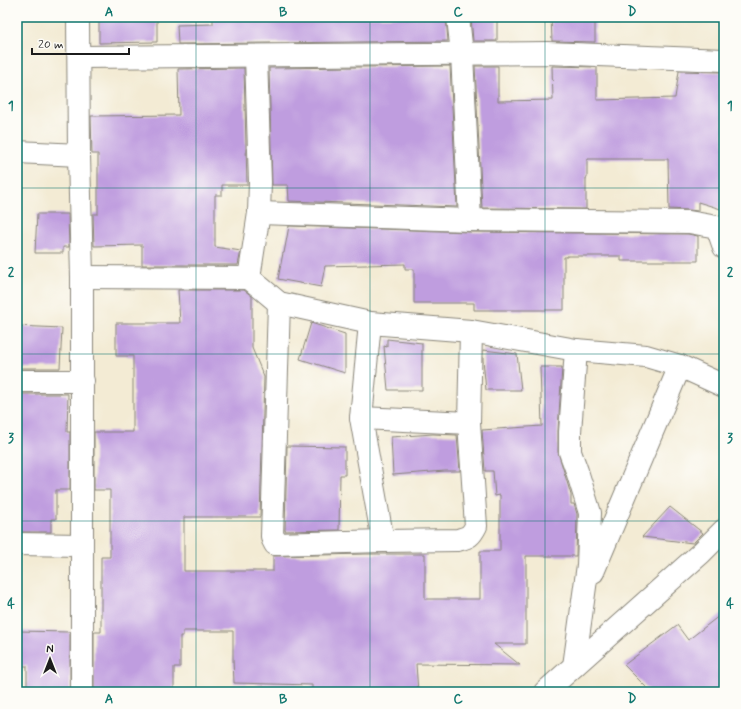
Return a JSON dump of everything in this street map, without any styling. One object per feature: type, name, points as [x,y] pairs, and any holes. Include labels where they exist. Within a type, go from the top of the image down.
[{"type":"street","points":[[78,17],[83,381],[82,692]]},
{"type":"street","points":[[458,17],[462,54],[470,220]]},
{"type":"street","points":[[79,57],[547,53],[724,60]]},
{"type":"street","points":[[249,278],[259,213],[260,182],[256,56]]},
{"type":"street","points":[[17,152],[79,155]]},
{"type":"street","points":[[259,213],[470,220],[690,222],[717,227],[724,246]]},
{"type":"street","points":[[82,277],[249,278],[279,303],[370,323],[471,331],[576,350],[646,356],[680,366],[724,386]]},
{"type":"street","points":[[279,303],[272,536],[275,544],[458,540],[469,536],[472,533],[476,526],[469,422],[471,331]]},
{"type":"street","points":[[370,323],[361,418],[383,541]]},
{"type":"street","points":[[574,666],[588,565],[590,513],[570,452],[576,350]]},
{"type":"street","points":[[584,595],[680,366]]},
{"type":"street","points":[[17,381],[83,381]]},
{"type":"street","points":[[361,418],[469,422]]},
{"type":"street","points":[[545,692],[701,553],[724,530]]},
{"type":"street","points":[[17,544],[82,545]]},
{"type":"building","points":[[99,17],[157,17],[157,42],[99,43]]},
{"type":"building","points":[[213,17],[446,17],[448,41],[178,44],[177,25],[213,24]]},
{"type":"building","points":[[471,17],[497,17],[497,41],[473,41]]},
{"type":"building","points":[[551,17],[595,17],[595,42],[552,41]]},
{"type":"building","points":[[450,66],[457,207],[289,201],[288,185],[272,185],[269,68]]},
{"type":"building","points":[[475,66],[498,66],[498,101],[553,100],[552,66],[597,67],[597,100],[675,98],[679,71],[724,72],[724,210],[698,202],[698,211],[669,209],[668,159],[588,159],[586,178],[586,209],[482,208]]},
{"type":"building","points":[[244,68],[247,185],[222,185],[222,195],[215,195],[215,247],[241,251],[238,265],[142,265],[142,245],[94,246],[93,214],[98,214],[98,154],[92,154],[91,116],[179,115],[178,69]]},
{"type":"building","points":[[37,214],[68,214],[69,247],[63,247],[63,253],[35,253]]},
{"type":"building","points":[[289,226],[470,232],[688,234],[698,236],[698,261],[621,261],[621,256],[567,256],[564,257],[564,310],[474,310],[474,303],[414,303],[414,269],[405,269],[405,264],[325,266],[321,287],[278,279]]},
{"type":"building","points":[[178,290],[244,290],[252,296],[252,348],[264,377],[260,517],[184,517],[184,571],[273,571],[273,556],[425,554],[425,599],[480,599],[480,551],[500,551],[500,495],[495,496],[493,471],[485,471],[482,430],[542,426],[540,367],[562,367],[558,452],[571,495],[571,504],[574,504],[577,514],[576,556],[526,556],[526,644],[494,644],[520,665],[416,664],[418,692],[312,692],[312,685],[234,683],[233,631],[183,631],[183,636],[180,636],[180,667],[174,667],[174,692],[94,692],[94,632],[101,632],[101,557],[110,557],[110,490],[94,490],[94,432],[133,432],[133,356],[116,356],[116,323],[180,323]]},
{"type":"building","points":[[311,323],[345,334],[345,373],[300,359]]},
{"type":"building","points":[[17,326],[62,328],[60,368],[17,368]]},
{"type":"building","points":[[387,339],[422,343],[422,390],[388,390],[384,346],[387,347]]},
{"type":"building","points":[[483,350],[517,354],[521,390],[486,390]]},
{"type":"building","points":[[17,394],[68,394],[67,432],[70,432],[70,490],[56,490],[56,519],[51,519],[51,532],[17,532]]},
{"type":"building","points":[[433,434],[457,435],[460,471],[393,475],[391,437]]},
{"type":"building","points":[[287,446],[345,447],[345,475],[340,475],[339,530],[285,531]]},
{"type":"building","points":[[670,507],[703,533],[693,543],[642,537]]},
{"type":"building","points":[[724,612],[724,692],[651,692],[624,665],[677,625],[688,640]]},
{"type":"building","points":[[17,631],[70,632],[70,692],[27,692],[27,666],[17,666]]}]
